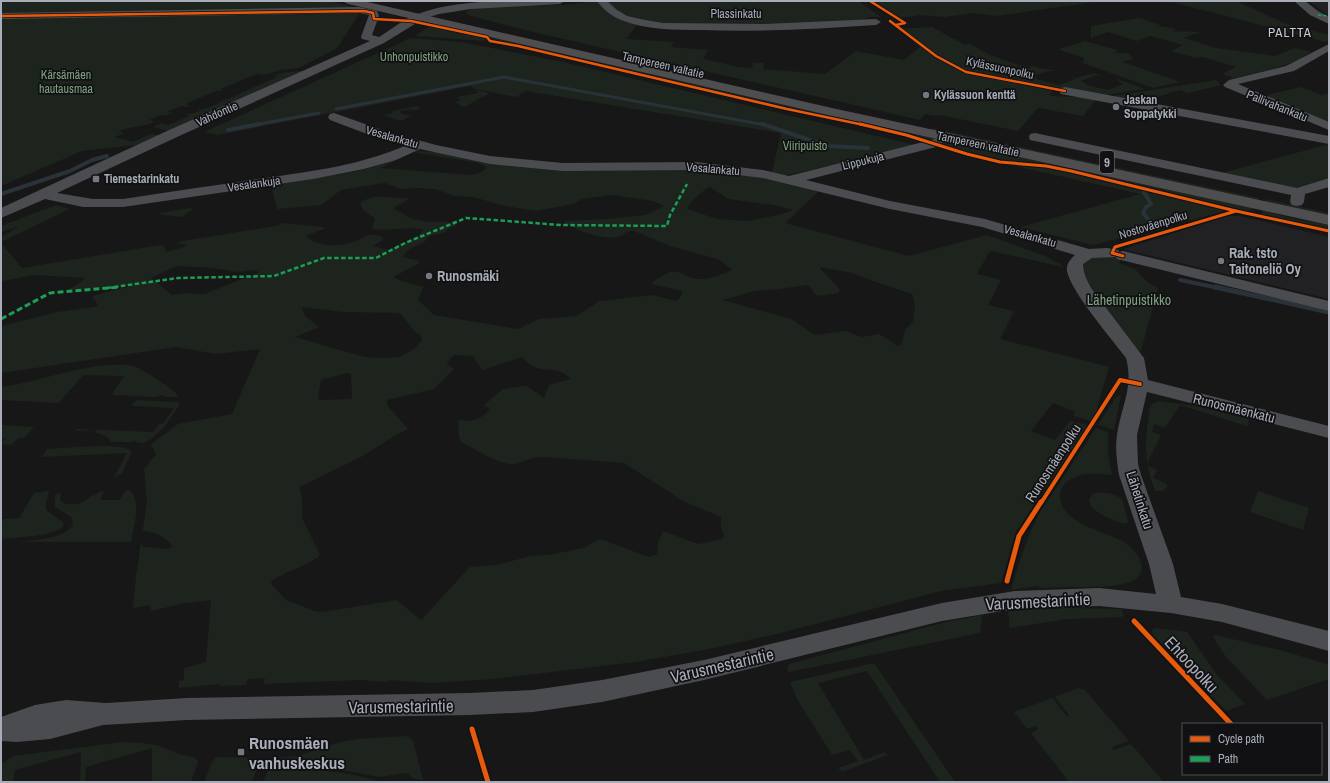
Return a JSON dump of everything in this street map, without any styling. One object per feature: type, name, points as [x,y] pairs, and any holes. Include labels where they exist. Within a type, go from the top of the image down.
[{"type":"highway","name":"Tampereen valtatie","points":[[348,1],[426,14],[937,126],[1297,197],[1329,209]]},
{"type":"highway","name":"Tampereen valtatie","points":[[382,1],[426,14],[825,110],[1329,220]]},
{"type":"street","name":"Vahdontie","points":[[1,214],[168,136],[380,41],[426,14],[453,6],[476,2],[560,1]]},
{"type":"street","name":"Plassinkatu","points":[[602,1],[616,14],[625,19],[644,24],[662,26],[755,27],[876,22]]},
{"type":"street","points":[[1299,1],[1318,16],[1329,21]]},
{"type":"street","points":[[1,16],[359,10],[373,14],[374,20],[366,36],[380,41]]},
{"type":"street","points":[[1318,16],[1329,16]]},
{"type":"street","name":"Pallivahankatu","points":[[1329,47],[1290,69],[1231,82],[1229,85],[1235,89],[1329,126]]},
{"type":"street","points":[[1066,91],[1329,140]]},
{"type":"street","name":"Vesalankatu","points":[[334,117],[373,132],[419,145],[490,160],[532,166],[696,166],[743,171],[790,180],[890,205],[985,223],[1088,254]]},
{"type":"street","name":"Tampereen valtatie","points":[[1035,137],[1297,197]]},
{"type":"street","name":"Lippukuja","points":[[790,180],[935,143]]},
{"type":"street","name":"Vesalankuja","points":[[44,194],[85,204],[104,205],[123,203],[313,175],[371,163],[419,145]]},
{"type":"street","points":[[1297,197],[1329,182]]},
{"type":"street","points":[[1088,254],[1117,255],[1329,306]]},
{"type":"street","name":"Lähetinkatu","points":[[1088,254],[1080,257],[1075,264],[1074,270],[1077,279],[1135,358],[1140,370],[1140,384],[1128,431],[1128,464],[1130,476],[1161,564],[1171,604]]},
{"type":"street","name":"Runosmäenkatu","points":[[1140,384],[1329,432]]},
{"type":"street","name":"Varusmestarintie","points":[[1,730],[30,732],[56,728],[106,714],[187,709],[470,704],[533,701],[602,691],[704,670],[942,612],[1015,600],[1074,597],[1171,604],[1222,613],[1329,641]]},
{"type":"shaded area","points":[[1309,1],[1329,1],[1329,16],[1319,9]]},
{"type":"shaded area","points":[[1229,216],[1240,216],[1329,237],[1329,299],[1123,249]]},
{"type":"green space","points":[[1,1],[328,1],[364,9],[1,14]]},
{"type":"green space","points":[[597,1],[612,15],[637,25],[626,39],[674,42],[671,47],[708,50],[703,59],[739,67],[752,68],[753,63],[764,63],[763,69],[825,74],[856,51],[904,60],[920,47],[898,29],[932,27],[965,45],[970,44],[988,54],[1019,65],[1008,71],[1019,75],[1027,72],[1018,69],[1020,65],[1029,68],[1032,67],[1026,65],[1056,71],[1049,71],[1033,76],[1038,78],[1036,79],[1059,85],[1075,79],[1070,77],[1077,78],[1094,73],[1104,76],[1097,75],[1081,81],[1088,85],[1108,90],[1123,84],[1117,80],[1118,79],[1145,89],[1099,96],[1019,81],[1019,84],[1053,90],[1049,95],[1097,98],[1083,116],[1038,108],[1018,131],[940,115],[925,114],[920,120],[533,32],[468,15],[466,12],[474,9],[495,6],[564,5]]},
{"type":"green space","points":[[607,1],[858,1],[881,17],[868,17],[860,21],[803,25],[666,25],[622,16]]},
{"type":"green space","points":[[873,1],[1101,1],[997,16],[973,13],[944,17],[920,15],[901,18]]},
{"type":"green space","points":[[1168,1],[1236,1],[1284,23],[1329,35],[1329,40],[1326,42]]},
{"type":"green space","name":"Kärsämäen hautausmaa","points":[[360,13],[337,48],[299,68],[281,70],[264,75],[256,74],[221,89],[224,90],[216,91],[185,104],[191,106],[181,106],[167,112],[173,113],[166,116],[160,115],[149,120],[155,122],[119,131],[124,133],[115,137],[133,142],[151,134],[160,135],[137,145],[82,151],[1,186],[1,17]]},
{"type":"green space","points":[[1139,18],[1160,25],[1159,26],[1176,29],[1172,31],[1200,32],[1184,38],[1216,48],[1275,56],[1295,48],[1311,52],[1294,62],[1266,71],[1234,78],[1222,74],[1236,67],[1203,57],[1196,58],[1171,51],[1183,45],[1150,36],[1137,41],[1108,32],[1091,38],[1091,26]]},
{"type":"green space","points":[[430,26],[486,39],[485,41],[415,36]]},
{"type":"green space","name":"Viiripuisto","points":[[411,38],[461,42],[563,62],[915,145],[883,154],[784,175],[772,172],[781,133],[526,91],[516,97],[475,89],[471,86],[217,135],[204,132]]},
{"type":"green space","points":[[489,38],[503,39],[844,119],[833,118],[550,52],[508,44]]},
{"type":"green space","points":[[1085,41],[1118,50],[1115,52],[1117,53],[1129,54],[1133,59],[1123,62],[1180,82],[1153,88],[1080,62],[1084,61],[1084,58],[1060,50]]},
{"type":"green space","points":[[303,71],[169,131],[153,127],[162,123],[168,125],[189,116],[186,115],[205,109],[223,101],[221,100],[228,99],[279,76],[273,75]]},
{"type":"green space","points":[[1216,80],[1221,85],[1188,93],[1179,90],[1140,103],[1106,97]]},
{"type":"green space","points":[[1301,87],[1322,95],[1329,93],[1329,120],[1325,121],[1263,96]]},
{"type":"green space","points":[[475,90],[490,93],[464,107],[455,102],[461,100],[457,97],[478,93]]},
{"type":"green space","points":[[417,106],[421,109],[399,111],[402,114],[411,116],[400,121],[384,115],[393,113],[392,111]]},
{"type":"green space","points":[[932,128],[1259,198],[1258,202],[929,131]]},
{"type":"green space","points":[[909,134],[925,136],[1254,207],[1251,211],[1246,211],[1064,168],[1002,162]]},
{"type":"green space","points":[[1329,144],[1329,178],[1296,188],[1222,173]]},
{"type":"green space","points":[[414,151],[438,152],[487,162],[702,169],[749,174],[819,191],[785,223],[909,256],[987,235],[1045,256],[1064,267],[990,251],[977,274],[1001,280],[988,305],[1014,311],[1000,339],[1109,367],[1096,412],[1091,421],[1073,416],[1075,412],[1053,403],[1031,431],[1055,440],[1070,421],[1088,425],[1016,532],[1001,583],[941,591],[777,634],[704,650],[635,662],[493,679],[432,683],[360,680],[264,684],[265,678],[248,679],[246,685],[219,686],[220,684],[179,688],[179,681],[184,680],[184,668],[206,662],[211,600],[181,604],[151,611],[150,605],[133,608],[141,541],[143,547],[169,549],[172,547],[172,545],[160,535],[152,532],[144,531],[142,538],[147,502],[144,469],[156,454],[150,445],[178,424],[232,414],[260,349],[216,354],[176,347],[1,373],[1,326],[57,312],[94,307],[98,305],[92,296],[131,286],[68,290],[86,278],[34,275],[1,281],[1,243],[22,268],[160,245],[164,247],[167,252],[187,246],[177,242],[281,225],[281,223],[323,227],[324,229],[306,236],[317,243],[331,245],[346,244],[359,240],[367,235],[379,236],[384,239],[373,246],[389,250],[417,237],[424,230],[412,228],[385,230],[372,229],[375,218],[363,210],[360,203],[372,197],[407,198],[409,199],[393,208],[412,219],[429,222],[447,222],[458,225],[448,229],[444,233],[429,236],[425,241],[408,250],[402,257],[417,260],[420,263],[393,277],[423,287],[418,300],[434,315],[518,329],[539,319],[576,316],[600,301],[652,295],[677,301],[683,291],[651,284],[668,273],[673,272],[693,278],[707,279],[732,270],[720,260],[670,246],[634,231],[611,238],[597,236],[575,228],[564,221],[608,219],[645,215],[664,206],[653,201],[611,195],[582,199],[573,204],[536,211],[505,206],[473,197],[454,196],[436,189],[400,189],[385,183],[341,190],[321,205],[277,209],[271,185],[359,171],[393,160],[395,161],[381,168],[471,175],[482,172],[487,167],[478,163],[413,152],[399,159],[398,158]],"holes":[[[710,187],[728,199],[774,205],[793,210],[782,214],[749,221],[717,219],[687,209],[693,200]],[[177,266],[212,268],[238,272],[252,270],[260,272],[204,294],[185,293],[172,295],[151,278]],[[820,267],[853,273],[912,294],[915,305],[913,322],[905,330],[901,345],[898,346],[879,334],[861,337],[846,331],[815,335],[791,319],[723,300],[755,291],[808,285],[817,296],[838,293],[840,290],[820,269]],[[302,307],[343,312],[400,313],[422,339],[416,348],[399,357],[381,358],[364,357],[295,337],[319,327],[305,316]],[[454,355],[473,356],[482,370],[522,357],[534,367],[559,371],[571,379],[549,385],[544,398],[527,386],[503,389],[484,405],[490,409],[483,416],[467,421],[458,420],[459,437],[461,442],[487,456],[508,464],[543,457],[624,463],[683,501],[721,517],[721,528],[724,534],[723,539],[698,544],[663,531],[658,543],[657,554],[649,557],[600,539],[584,548],[548,555],[531,556],[496,565],[470,567],[421,620],[397,600],[322,612],[315,611],[286,600],[272,585],[272,581],[312,561],[320,555],[302,518],[300,487],[361,457],[408,429],[387,405],[387,400],[434,389],[454,369],[448,365],[447,362]],[[347,373],[351,374],[352,399],[319,400],[321,380]]]},
{"type":"green space","points":[[1010,165],[1052,168],[1218,207],[1222,209],[1223,212],[1093,245],[1020,227],[1140,194]]},
{"type":"green space","points":[[1265,199],[1329,213],[1329,217],[1264,203]]},
{"type":"green space","points":[[56,205],[70,209],[1,242],[1,237],[18,227],[1,232],[1,226]]},
{"type":"green space","points":[[188,208],[194,209],[181,217],[157,214]]},
{"type":"green space","points":[[1262,210],[1286,217],[1329,225],[1329,229],[1261,215]]},
{"type":"green space","name":"Lähetinpuistikko","points":[[1094,255],[1122,257],[1119,263],[1135,269],[1147,282],[1158,288],[1141,351],[1133,347],[1081,277],[1080,263]]},
{"type":"green space","points":[[108,365],[133,366],[165,385],[179,397],[166,397],[162,395],[156,397],[114,395],[112,394],[124,376],[83,375],[59,403],[1,400],[1,387],[81,369]]},
{"type":"green space","points":[[1121,395],[1114,430],[1098,425],[1116,397]]},
{"type":"green space","points":[[137,400],[178,402],[180,404],[163,428],[151,439],[145,442],[111,442],[107,437],[95,432],[95,430],[75,431],[77,429],[153,432],[159,424],[163,424],[174,408],[131,406]]},
{"type":"green space","points":[[1158,401],[1195,406],[1249,419],[1247,426],[1180,405],[1165,428],[1154,424],[1152,432],[1161,435],[1148,461],[1148,466],[1146,440],[1150,407]]},
{"type":"green space","points":[[1,425],[34,427],[24,438],[18,438],[12,445],[1,444],[6,438],[1,438]]},
{"type":"green space","points":[[1096,428],[1108,432],[1108,454],[1112,475],[1087,474],[1070,479],[1061,489],[1060,494],[1062,505],[1067,513],[1076,520],[1086,526],[1119,539],[1134,550],[1141,563],[1141,571],[1138,577],[1131,582],[1113,586],[1039,588],[1038,586],[1011,590],[1031,531],[1040,512]]},
{"type":"green space","points":[[115,446],[128,449],[132,452],[122,473],[114,477],[127,453],[42,457],[47,449]]},
{"type":"green space","points":[[1148,466],[1157,470],[1153,478],[1167,484],[1167,487],[1163,491],[1155,491]]},
{"type":"green space","points":[[126,490],[131,491],[136,502],[136,515],[131,542],[19,542],[58,536],[70,528],[73,523],[71,517],[55,507],[55,495],[61,492],[60,499],[62,502],[75,504],[104,491],[100,500],[119,500]]},
{"type":"green space","points":[[48,491],[46,510],[64,523],[62,528],[41,535],[1,539],[1,523],[4,519],[19,518],[34,493]]},
{"type":"green space","points":[[1258,491],[1309,508],[1303,530],[1250,512]]},
{"type":"green space","points":[[1101,492],[1113,494],[1122,499],[1128,521],[1127,524],[1116,521],[1099,513],[1091,506],[1089,501],[1092,494]]},
{"type":"green space","points":[[1068,608],[1121,609],[1124,615],[1122,617],[1067,619],[1010,628],[1008,611]]},
{"type":"green space","points":[[982,615],[980,633],[789,672],[787,670],[789,664],[946,622]]},
{"type":"green space","points":[[1154,628],[1187,632],[1218,676],[1245,704],[1226,711],[1153,635],[1152,631]]},
{"type":"green space","points":[[1215,635],[1284,651],[1329,665],[1329,679],[1267,700],[1226,657],[1213,637]]},
{"type":"green space","points":[[874,663],[955,782],[940,782],[867,671],[818,683],[864,760],[885,752],[887,755],[842,772],[838,768],[858,761],[850,750],[832,755],[797,699],[790,682]]},
{"type":"green space","points":[[1079,688],[1085,690],[1129,741],[1112,747],[1114,750],[1131,744],[1164,782],[1069,782],[1031,733],[1038,729],[1036,726],[1027,729],[1014,712],[1052,698],[1067,716],[1069,715],[1055,697]]},
{"type":"green space","points":[[408,736],[413,741],[423,780],[412,778],[408,774],[403,773],[380,777],[330,768],[269,766],[274,758],[298,756],[341,742],[359,739]]},
{"type":"green space","points":[[122,742],[157,745],[181,755],[194,757],[198,762],[191,782],[152,782],[152,748],[86,767],[85,782],[80,782],[81,752],[15,770],[13,782],[1,782],[1,764],[14,756]]},
{"type":"green space","points":[[216,757],[256,758],[258,765],[252,782],[204,782],[212,762]]},
{"type":"green space","points":[[268,770],[329,771],[375,780],[369,782],[263,782]]},
{"type":"waterway","points":[[336,109],[504,77],[765,125]]},
{"type":"waterway","points":[[254,125],[319,113]]},
{"type":"waterway","points":[[228,130],[260,124]]},
{"type":"waterway","points":[[765,125],[827,146],[868,148]]},
{"type":"waterway","points":[[1,194],[70,171],[92,160],[107,156]]},
{"type":"waterway","points":[[1144,192],[1151,204],[1146,207],[1143,213],[1152,224]]},
{"type":"waterway","points":[[1180,280],[1219,288]]},
{"type":"waterway","points":[[1215,287],[1329,312]]},
{"type":"marked path","points":[[1318,15],[1329,16]]},
{"type":"marked path","points":[[1,319],[50,293],[125,287],[178,278],[274,276],[324,258],[376,258],[405,243],[466,218],[561,225],[667,226],[670,215],[687,184]]},
{"type":"cycle path","points":[[870,1],[905,23],[896,25]]},
{"type":"cycle path","points":[[1,16],[364,11],[373,13],[374,19],[411,21],[487,37],[490,41],[518,46],[787,109],[906,135],[967,154],[1000,162],[1046,166],[1071,171],[1236,211],[1329,231]]},
{"type":"cycle path","name":"Kylässuonpolku","points":[[890,21],[936,56],[966,72],[1065,91]]},
{"type":"cycle path","name":"Nostoväenpolku","points":[[1123,256],[1112,253],[1115,247],[1236,211]]},
{"type":"cycle path","name":"Runosmäenpolku","points":[[1007,581],[1019,536],[1120,380],[1140,384]]},
{"type":"cycle path","name":"Ehtoopolku","points":[[1134,621],[1230,723]]},
{"type":"cycle path","points":[[472,729],[488,782]]},
{"type":"place","name":"Kylässuon kenttä","points":[[926,95]]},
{"type":"place","name":"Jaskan Soppatykki","points":[[1116,107]]},
{"type":"place","name":"Tiemestarinkatu","points":[[96,179]]},
{"type":"place","name":"Rak. tsto Taitoneliö Oy","points":[[1221,261]]},
{"type":"place","name":"Runosmäki","points":[[429,276]]},
{"type":"place","name":"Runosmäen vanhuskeskus","points":[[241,752]]},
{"type":"district","name":"PALTTA","points":[[1290,32]]},
{"type":"park label","name":"Unhonpuistikko","points":[[414,57]]}]
